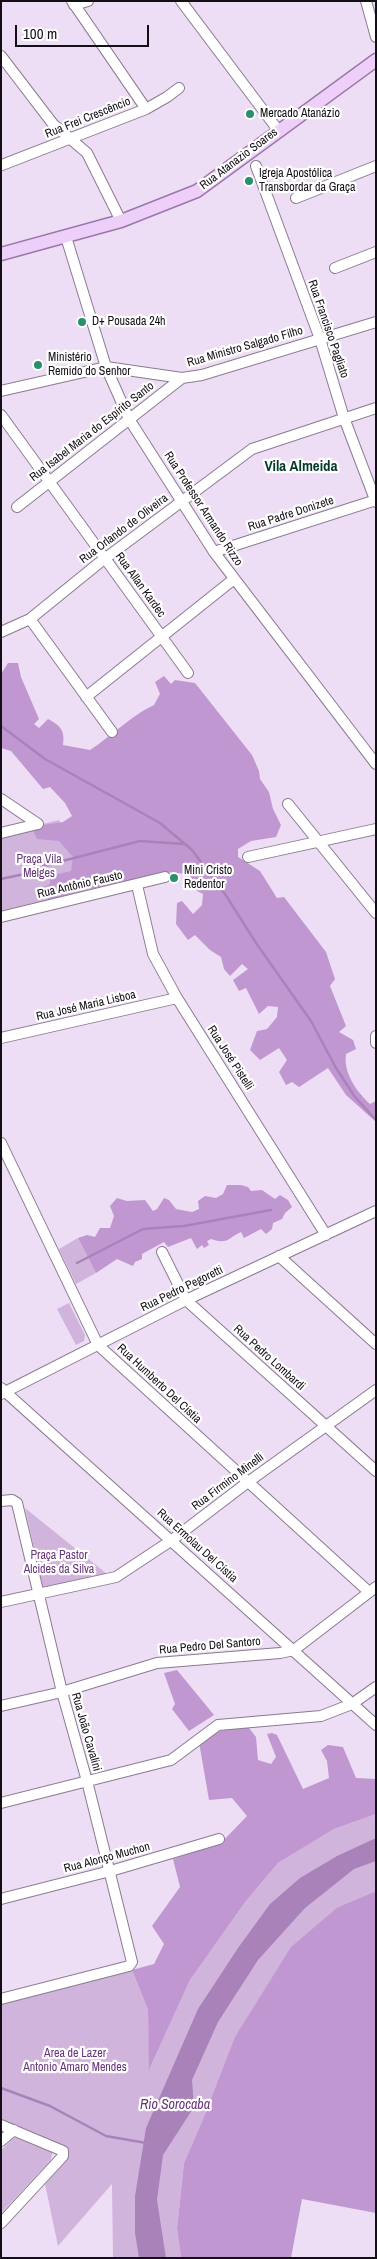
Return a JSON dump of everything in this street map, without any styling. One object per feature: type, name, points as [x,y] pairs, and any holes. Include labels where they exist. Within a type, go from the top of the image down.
[{"type":"main road","name":"Rua Atanazio Soares","points":[[1,254],[120,221],[197,190],[376,60]]},
{"type":"street","points":[[88,1],[73,3],[146,109]]},
{"type":"street","points":[[180,1],[278,130]]},
{"type":"street","points":[[366,1],[376,37]]},
{"type":"street","points":[[1,56],[53,124],[87,153],[120,221]]},
{"type":"street","name":"Rua Frei Crescêncio","points":[[2,165],[146,109],[179,88]]},
{"type":"street","name":"Rua Francisco Pagliato","points":[[256,166],[320,339],[344,418],[376,501]]},
{"type":"street","points":[[296,198],[376,166]]},
{"type":"street","name":"Rua Professor Armando Rizzo","points":[[66,237],[106,367],[129,419],[214,552],[372,750],[376,764]]},
{"type":"street","points":[[335,268],[376,252]]},
{"type":"street","name":"Rua Ministro Salgado Filho","points":[[1,391],[106,367],[182,378],[202,375],[376,322]]},
{"type":"street","name":"Rua Isabel Maria do Espírito Santo","points":[[17,507],[182,378]]},
{"type":"street","name":"Rua Orlando de Oliveira","points":[[1,632],[30,619],[105,559],[252,449],[376,408]]},
{"type":"street","name":"Rua Allan Kardec","points":[[1,415],[188,673]]},
{"type":"street","name":"Rua Padre Donizete","points":[[214,552],[376,501]]},
{"type":"street","points":[[86,696],[234,579]]},
{"type":"street","points":[[30,619],[112,732]]},
{"type":"street","points":[[1,799],[38,824],[1,833]]},
{"type":"street","points":[[288,804],[376,913]]},
{"type":"street","points":[[248,857],[376,830]]},
{"type":"street","name":"Rua Antônio Fausto","points":[[1,917],[165,877]]},
{"type":"street","name":"Rua José Pistelli","points":[[137,884],[153,954],[177,998],[326,1235]]},
{"type":"street","name":"Rua José Maria Lisboa","points":[[1,1038],[177,998]]},
{"type":"street","points":[[376,1036],[376,1043]]},
{"type":"street","name":"Rua Humberto Del Cístia","points":[[1,1143],[98,1345],[248,1482],[372,1590]]},
{"type":"street","name":"Rua Pedro Pegoretti","points":[[2,1391],[279,1256],[373,1216]]},
{"type":"street","name":"Rua Pedro Lombardi","points":[[162,1252],[186,1300],[376,1471]]},
{"type":"street","points":[[279,1256],[376,1344]]},
{"type":"street","name":"Rua Firmino Minelli","points":[[1,1602],[116,1577],[172,1540],[248,1482],[376,1390]]},
{"type":"street","name":"Rua Ermolau Del Cístia","points":[[2,1391],[172,1540],[376,1725]]},
{"type":"street","name":"Rua João Cavalini","points":[[1,1500],[12,1500],[17,1503],[40,1593],[62,1692],[87,1781],[132,1962],[129,1966],[1,2000]]},
{"type":"street","name":"Rua Pedro Del Santoro","points":[[1,1706],[62,1692],[157,1663],[280,1653],[294,1650],[372,1590]]},
{"type":"street","points":[[1,1803],[171,1760],[218,1725],[321,1716],[352,1704],[376,1687]]},
{"type":"street","name":"Rua Alonço Muchon","points":[[1,1899],[109,1871],[219,1839]]},
{"type":"street","points":[[1,2125],[62,2151],[63,2156],[1,2223]]},
{"type":"street","points":[[1,2141],[14,2130]]},
{"type":"green space","name":"Praça Vila Melges","points":[[59,820],[93,893],[1,915],[1,834]]},
{"type":"green space","points":[[78,1238],[96,1273],[76,1284],[59,1249]]},
{"type":"green space","points":[[69,1303],[85,1335],[84,1341],[76,1345],[57,1309]]},
{"type":"green space","name":"Praça Pastor Alcides da Silva","points":[[25,1508],[107,1574],[43,1588]]},
{"type":"green space","name":"Area de Lazer Antonio Amaro Mendes","points":[[376,1814],[376,1891],[338,1907],[206,2112],[184,2163],[177,2229],[181,2258],[113,2258],[112,2184],[58,2246],[45,2184],[67,2160],[68,2152],[64,2147],[1,2120],[1,2003],[132,1970],[148,2010],[150,2068],[190,1980],[246,1901],[278,1863],[334,1829]]},
{"type":"green space","points":[[23,2136],[49,2148],[52,2153],[51,2160],[1,2213],[1,2150],[14,2138]]},
{"type":"shaded area","points":[[8,663],[18,663],[21,677],[39,719],[34,724],[39,728],[48,719],[63,732],[63,745],[90,750],[137,715],[154,705],[160,694],[155,682],[164,676],[171,684],[175,680],[195,683],[252,755],[259,771],[260,779],[269,792],[273,809],[281,825],[276,837],[251,841],[238,849],[238,857],[260,871],[277,898],[284,897],[326,952],[335,979],[330,986],[346,1026],[339,1032],[353,1040],[356,1049],[346,1054],[349,1075],[356,1088],[370,1104],[376,1101],[376,1122],[346,1095],[328,1068],[299,1087],[292,1082],[286,1085],[279,1072],[287,1060],[279,1048],[260,1060],[250,1050],[257,1031],[267,1029],[277,1017],[278,1007],[268,1006],[259,1014],[246,988],[239,991],[233,980],[248,969],[242,964],[230,976],[224,969],[221,957],[210,950],[195,935],[188,940],[176,924],[177,903],[182,901],[193,914],[202,905],[203,894],[197,891],[189,874],[165,872],[91,889],[89,885],[65,896],[48,899],[41,888],[50,884],[50,876],[71,871],[73,857],[59,841],[37,839],[33,831],[36,826],[63,822],[72,816],[65,803],[50,787],[43,789],[11,751],[1,748],[1,674]]},
{"type":"shaded area","points":[[227,1185],[241,1185],[248,1187],[251,1191],[262,1190],[275,1199],[280,1195],[288,1200],[292,1207],[285,1213],[282,1219],[273,1223],[272,1229],[266,1234],[261,1229],[244,1238],[241,1232],[225,1241],[211,1239],[207,1241],[209,1245],[204,1248],[202,1245],[197,1249],[191,1238],[168,1247],[164,1242],[142,1254],[142,1259],[135,1262],[133,1266],[117,1259],[96,1273],[78,1238],[87,1235],[95,1237],[100,1228],[110,1228],[114,1216],[110,1206],[117,1198],[127,1201],[145,1200],[153,1211],[157,1209],[164,1198],[169,1200],[176,1209],[192,1212],[199,1209],[198,1201],[205,1196],[216,1198],[223,1194]]},
{"type":"shaded area","points":[[177,1670],[214,1715],[189,1731],[172,1709],[175,1704],[164,1673]]},
{"type":"shaded area","points":[[249,1728],[256,1737],[258,1760],[271,1764],[276,1757],[267,1734],[277,1735],[303,1789],[329,1778],[327,1761],[321,1750],[328,1745],[343,1747],[356,1778],[376,1779],[376,1814],[334,1829],[278,1863],[246,1901],[190,1980],[149,2070],[148,2010],[132,1970],[154,1964],[164,1944],[152,1926],[180,1887],[173,1859],[221,1843],[247,1816],[232,1798],[209,1800],[199,1742],[220,1731]]},
{"type":"shaded area","points":[[376,1891],[376,2213],[302,2199],[291,2258],[181,2258],[177,2229],[184,2163],[235,2037],[291,1947],[338,1907]]},
{"type":"water","name":"Rio Sorocaba","points":[[376,1838],[376,1861],[354,1869],[305,1908],[258,1960],[218,2022],[192,2080],[194,2107],[163,2155],[157,2200],[166,2258],[139,2258],[135,2233],[135,2196],[146,2128],[198,2009],[238,1948],[270,1904],[300,1878],[337,1856]]},
{"type":"waterway","points":[[1,726],[45,759],[160,823],[192,850],[227,897],[256,943],[311,1021],[336,1068],[355,1097],[376,1120]]},
{"type":"waterway","points":[[43,866],[140,841],[184,844]]},
{"type":"waterway","points":[[1,879],[29,873]]},
{"type":"waterway","points":[[77,1263],[143,1229],[184,1226],[271,1210]]},
{"type":"waterway","points":[[1,2088],[50,2106],[106,2136],[146,2143]]},
{"type":"place","name":"Mercado Atanázio","points":[[250,114]]},
{"type":"place","name":"Igreja Apostólica Transbordar da Graça","points":[[249,181]]},
{"type":"place","name":"D+ Pousada 24h","points":[[82,322]]},
{"type":"place","name":"Ministério Remido do Senhor","points":[[38,365]]},
{"type":"place","name":"Mini Cristo Redentor","points":[[174,878]]},
{"type":"district","name":"Vila Almeida","points":[[301,467]]}]
